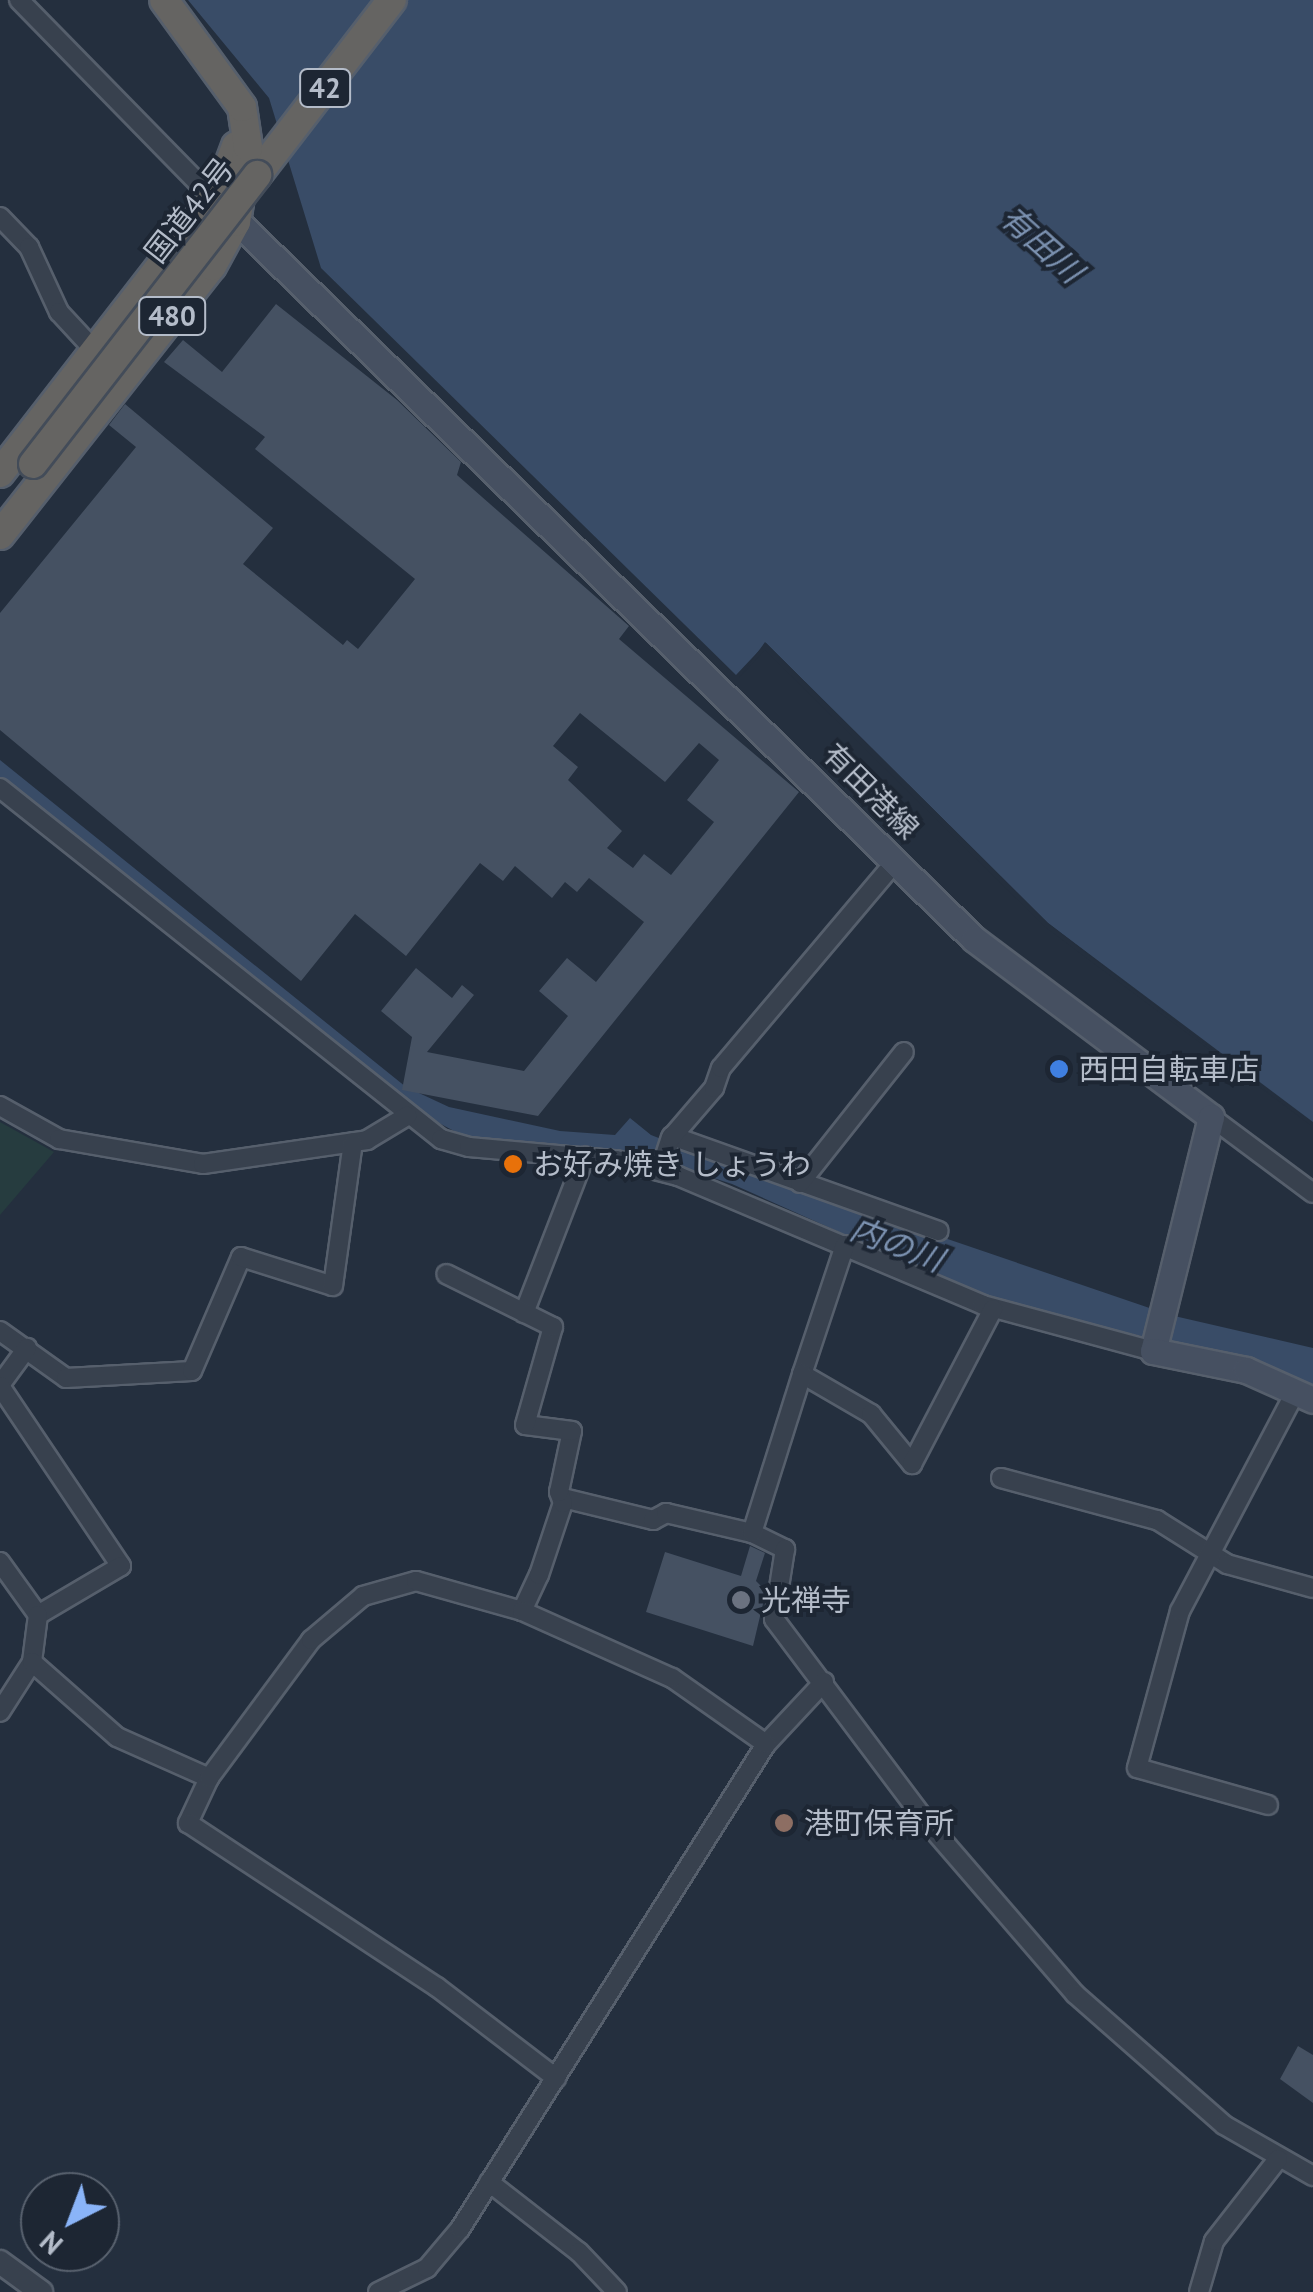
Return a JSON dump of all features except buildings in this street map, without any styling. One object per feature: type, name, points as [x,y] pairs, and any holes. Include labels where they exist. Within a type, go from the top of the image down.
[{"type":"highway","name":"480","points":[[0,535],[212,266],[236,222],[248,138],[238,95],[164,0]]},
{"type":"highway","name":"国道42号","points":[[0,506],[392,0]]},
{"type":"highway","name":"480","points":[[0,473],[229,175],[236,146],[218,67]]},
{"type":"main road","name":"有田港線","points":[[213,198],[895,862],[1012,971],[1211,1118]]},
{"type":"main road","points":[[1211,1118],[1161,1308],[1155,1346],[1246,1370],[1304,1395]]},
{"type":"street","points":[[19,0],[213,198]]},
{"type":"street","points":[[0,218],[30,247],[59,312],[130,369]]},
{"type":"street","points":[[0,788],[408,1116],[460,1146],[585,1156],[660,1168],[726,1192],[993,1309],[1155,1346]]},
{"type":"street","points":[[660,1168],[672,1137],[714,1088],[721,1068],[895,862]]},
{"type":"street","points":[[800,1183],[904,1052]]},
{"type":"street","points":[[0,1106],[59,1139],[163,1161],[233,1162],[354,1142],[388,1132],[408,1116]]},
{"type":"street","points":[[1211,1118],[1313,1193]]},
{"type":"street","points":[[672,1137],[939,1231]]},
{"type":"street","points":[[0,1331],[66,1378],[192,1371],[240,1257],[334,1286],[354,1142]]},
{"type":"street","points":[[524,1312],[585,1156]]},
{"type":"street","points":[[752,1534],[845,1245]]},
{"type":"street","points":[[446,1274],[553,1327],[525,1425],[572,1430],[559,1492],[564,1498],[752,1534],[786,1549],[774,1618],[924,1819],[1075,1994],[1224,2126],[1313,2176]]},
{"type":"street","points":[[802,1374],[871,1414],[912,1464],[993,1309]]},
{"type":"street","points":[[27,1348],[0,1385],[121,1566],[38,1615]]},
{"type":"street","points":[[1268,1805],[1137,1768],[1180,1611],[1205,1553],[1304,1395]]},
{"type":"street","points":[[1000,1478],[1156,1520],[1205,1553],[1258,1577],[1313,1588]]},
{"type":"street","points":[[522,1611],[552,1546],[564,1498]]},
{"type":"street","points":[[0,1562],[38,1615],[32,1662],[0,1712]]},
{"type":"street","points":[[556,2078],[437,1987],[188,1823],[210,1778],[311,1640],[362,1596],[416,1581],[522,1611],[672,1678],[766,1744]]},
{"type":"street","points":[[32,1662],[117,1736],[210,1778]]},
{"type":"street","points":[[378,2292],[440,2255],[766,1744],[824,1682]]},
{"type":"street","points":[[1199,2292],[1214,2241],[1278,2159]]},
{"type":"street","points":[[489,2182],[579,2252],[617,2292]]},
{"type":"street","points":[[0,2262],[40,2292]]},
{"type":"green space","points":[[0,1122],[54,1152],[0,1215]]},
{"type":"water","name":"有田川","points":[[188,0],[1313,0],[1313,1122],[1048,923],[766,643],[736,675],[321,268],[269,98]]},
{"type":"water","name":"内の川","points":[[0,760],[406,1087],[449,1107],[560,1131],[615,1135],[630,1118],[651,1135],[713,1159],[1170,1315],[1313,1348],[1313,1388],[1203,1351],[989,1299],[732,1184],[636,1153],[469,1139],[422,1114],[0,781]]},
{"type":"pier","points":[[765,642],[1048,923],[1313,1127],[1045,927],[765,650],[739,678]]},
{"type":"place","name":"西田自転車店","points":[[1059,1069]]},
{"type":"place","name":"お好み焼き しょうわ","points":[[513,1164]]},
{"type":"place","name":"光禅寺","points":[[741,1600]]},
{"type":"place","name":"港町保育所","points":[[784,1823]]}]
